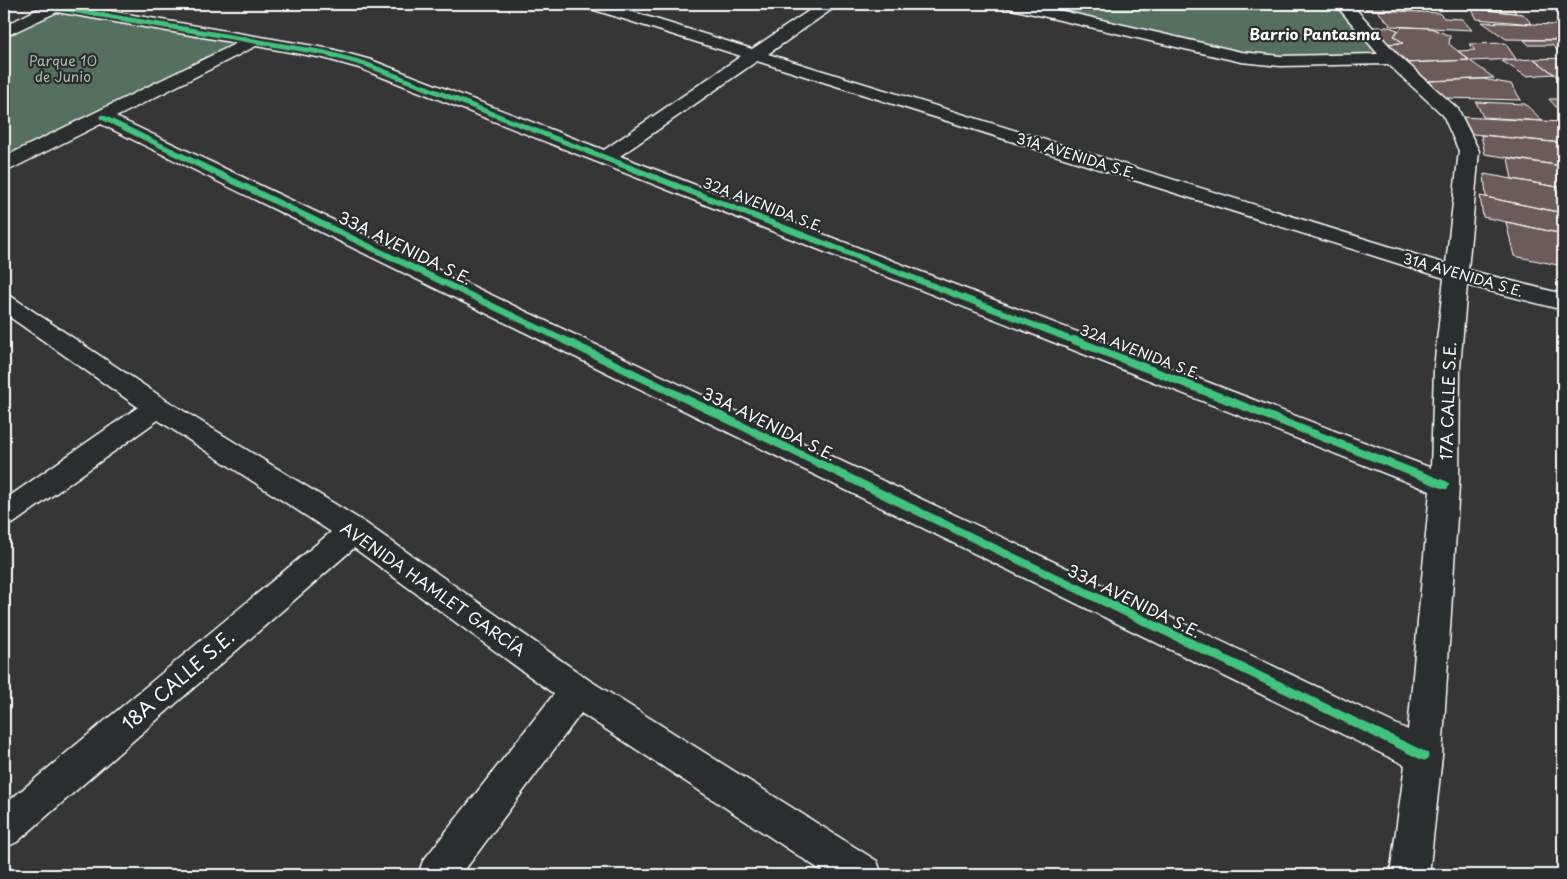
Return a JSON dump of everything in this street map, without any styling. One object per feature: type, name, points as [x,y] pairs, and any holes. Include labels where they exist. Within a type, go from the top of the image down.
[{"type":"street","name":"31A AVENIDA S.E.","points":[[591,4],[1458,275],[1563,302]]},
{"type":"street","points":[[606,157],[829,4]]},
{"type":"street","points":[[1012,4],[1241,57],[1280,61],[1392,59]]},
{"type":"street","name":"17A CALLE S.E.","points":[[1343,4],[1392,59],[1451,113],[1469,151],[1458,275],[1447,368],[1445,485],[1424,756],[1410,875]]},
{"type":"street","points":[[4,32],[58,6]]},
{"type":"street","name":"32A AVENIDA S.E.","points":[[58,6],[252,42],[324,53],[364,64],[1445,485]]},
{"type":"street","points":[[4,165],[252,42]]},
{"type":"street","name":"33A AVENIDA S.E.","points":[[102,117],[1424,756]]},
{"type":"street","name":"AVENIDA HAMLET GARCÍA","points":[[4,302],[157,407],[353,531],[576,691],[863,875]]},
{"type":"street","points":[[4,515],[157,407]]},
{"type":"street","name":"18A CALLE S.E.","points":[[4,829],[353,531]]},
{"type":"street","points":[[437,875],[576,691]]},
{"type":"green space","points":[[1012,4],[1343,4],[1392,59],[1241,57]]},
{"type":"green space","name":"Parque 10 de Junio","points":[[54,7],[252,42],[4,165],[4,32]]},
{"type":"building","points":[[1364,4],[1382,4],[1386,10],[1366,9]]},
{"type":"building","points":[[1432,4],[1447,4],[1447,9],[1434,7]]},
{"type":"building","points":[[1471,4],[1511,4],[1516,13],[1475,9]]},
{"type":"building","points":[[1471,8],[1523,14],[1532,24],[1477,19]]},
{"type":"building","points":[[1377,10],[1439,13],[1444,18],[1462,19],[1472,30],[1391,26]]},
{"type":"building","points":[[1482,22],[1556,25],[1563,32],[1563,40],[1506,39]]},
{"type":"building","points":[[1372,27],[1389,27],[1398,30],[1394,36],[1403,43],[1386,44]]},
{"type":"building","points":[[1402,27],[1431,28],[1450,36],[1449,44],[1469,60],[1405,63],[1386,44],[1403,43],[1394,36]]},
{"type":"building","points":[[1524,40],[1563,40],[1563,56],[1552,45],[1529,45]]},
{"type":"building","points":[[1505,43],[1516,59],[1471,61],[1458,51],[1475,50],[1469,44]]},
{"type":"building","points":[[1563,58],[1563,81],[1534,59]]},
{"type":"building","points":[[1534,59],[1554,74],[1526,76],[1502,61]]},
{"type":"building","points":[[1469,60],[1494,78],[1429,81],[1405,63]]},
{"type":"building","points":[[1483,79],[1511,84],[1521,100],[1446,98],[1429,81]]},
{"type":"building","points":[[1549,99],[1563,99],[1563,115]]},
{"type":"building","points":[[1476,102],[1525,104],[1543,121],[1483,117]]},
{"type":"building","points":[[1460,117],[1563,122],[1563,143],[1473,134]]},
{"type":"building","points":[[1481,135],[1562,143],[1563,166],[1485,154]]},
{"type":"building","points":[[1508,158],[1562,166],[1563,188],[1512,179]]},
{"type":"building","points":[[1484,174],[1563,188],[1563,213],[1486,197]]},
{"type":"building","points":[[1480,196],[1563,213],[1563,234],[1483,217]]},
{"type":"building","points":[[1506,222],[1563,234],[1563,266],[1514,256]]},
{"type":"cycle path","points":[[54,7],[325,53],[365,64],[1445,485]]},
{"type":"cycle path","points":[[102,117],[1424,756]]},
{"type":"district","name":"Barrio Pantasma","points":[[1315,35]]}]
